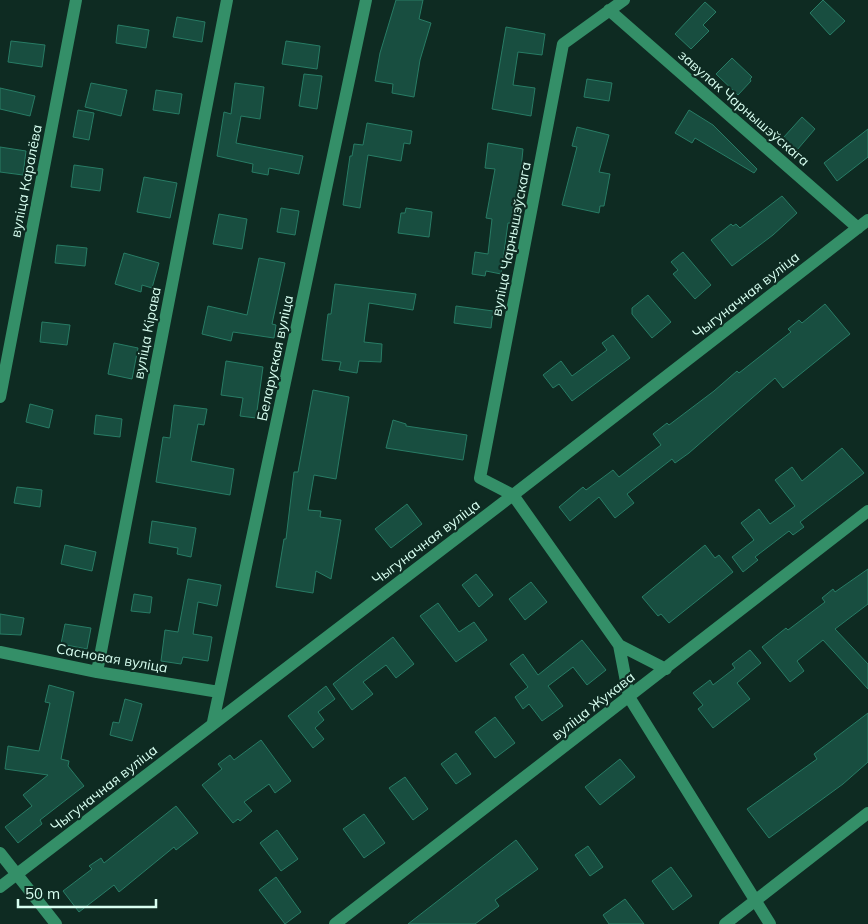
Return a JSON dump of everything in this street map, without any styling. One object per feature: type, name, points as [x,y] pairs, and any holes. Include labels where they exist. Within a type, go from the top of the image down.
[{"type":"street","name":"вуліца Каралёва","points":[[0,397],[76,0]]},
{"type":"street","name":"вуліца Кірава","points":[[96,672],[228,0]]},
{"type":"street","name":"Беларуская вуліца","points":[[213,722],[366,0]]},
{"type":"street","name":"вуліца Чарнышэўскага","points":[[513,495],[480,478],[563,44],[624,0]]},
{"type":"street","name":"завулак Чарнышэўскага","points":[[609,10],[863,224]]},
{"type":"street","name":"Чыгуначная вуліца","points":[[0,887],[213,722],[513,495],[863,224]]},
{"type":"street","points":[[513,495],[620,646],[629,697],[770,924]]},
{"type":"street","name":"вуліца Жукава","points":[[334,924],[666,669],[868,510]]},
{"type":"street","points":[[620,646],[666,669]]},
{"type":"street","name":"Сасновая вуліца","points":[[0,652],[96,672],[219,692]]},
{"type":"street","points":[[725,924],[868,813]]},
{"type":"street","points":[[0,852],[56,924]]},
{"type":"building","points":[[396,0],[423,0],[419,19],[431,23],[420,60],[414,97],[392,93],[393,84],[375,81],[380,53]]},
{"type":"building","points":[[823,0],[845,21],[830,35],[810,13]]},
{"type":"building","points":[[705,2],[716,12],[703,25],[709,31],[691,49],[675,34]]},
{"type":"building","points":[[177,17],[205,22],[202,42],[173,37]]},
{"type":"building","points":[[118,25],[149,30],[146,48],[116,43]]},
{"type":"building","points":[[506,27],[545,34],[542,55],[518,52],[513,85],[535,88],[531,116],[492,109]]},
{"type":"building","points":[[11,41],[45,45],[42,67],[8,62]]},
{"type":"building","points":[[286,41],[320,46],[317,69],[282,64]]},
{"type":"building","points":[[732,58],[752,77],[751,81],[738,95],[716,74]]},
{"type":"building","points":[[304,74],[322,76],[317,109],[299,106]]},
{"type":"building","points":[[587,79],[612,83],[609,101],[584,97]]},
{"type":"building","points":[[91,83],[127,90],[121,116],[85,107]]},
{"type":"building","points":[[235,83],[264,87],[260,119],[241,116],[236,143],[303,156],[299,174],[269,168],[268,175],[252,172],[253,164],[217,156],[224,112],[231,114]]},
{"type":"building","points":[[0,88],[35,96],[30,116],[0,109]]},
{"type":"building","points":[[156,90],[182,94],[179,114],[153,110]]},
{"type":"building","points":[[78,110],[94,113],[89,140],[73,137]]},
{"type":"building","points":[[689,110],[713,125],[757,169],[754,173],[695,138],[692,143],[675,133]]},
{"type":"building","points":[[802,117],[815,129],[797,150],[783,138]]},
{"type":"building","points":[[367,123],[412,131],[410,144],[404,143],[401,161],[368,155],[360,208],[343,205],[350,156],[352,156],[354,144],[363,145]]},
{"type":"building","points":[[577,127],[609,135],[599,172],[610,174],[604,206],[600,206],[599,213],[562,205],[577,147],[572,146]]},
{"type":"building","points":[[868,129],[868,157],[837,181],[824,163]]},
{"type":"building","points":[[488,143],[523,149],[520,179],[511,223],[508,223],[501,274],[486,271],[485,276],[472,274],[475,252],[488,254],[492,219],[486,218],[495,169],[485,168]]},
{"type":"building","points":[[0,147],[26,151],[23,175],[0,172]]},
{"type":"building","points":[[74,165],[103,169],[100,191],[71,187]]},
{"type":"building","points":[[144,177],[177,183],[170,218],[137,212]]},
{"type":"building","points":[[782,196],[797,213],[773,235],[732,266],[711,240],[731,224],[733,226],[736,224],[740,228]]},
{"type":"building","points":[[281,208],[299,211],[295,235],[277,232]]},
{"type":"building","points":[[406,208],[432,212],[429,237],[398,233],[401,213],[405,213]]},
{"type":"building","points":[[219,214],[247,219],[242,249],[213,244]]},
{"type":"building","points":[[57,245],[87,248],[85,266],[55,263]]},
{"type":"building","points":[[683,252],[711,285],[695,299],[673,274],[678,270],[671,262]]},
{"type":"building","points":[[124,253],[159,263],[152,288],[142,285],[141,292],[115,284]]},
{"type":"building","points":[[259,258],[285,263],[272,324],[276,325],[274,338],[233,332],[231,341],[202,334],[208,306],[247,315]]},
{"type":"building","points":[[335,284],[416,294],[413,310],[369,303],[364,342],[382,344],[381,362],[359,361],[357,373],[339,370],[341,362],[322,360],[328,314],[331,314]]},
{"type":"building","points":[[648,295],[671,322],[652,338],[632,314],[632,308]]},
{"type":"building","points":[[825,304],[850,334],[783,388],[775,378],[689,453],[675,463],[672,459],[627,494],[634,503],[615,518],[599,497],[570,521],[559,507],[583,487],[586,490],[613,470],[619,477],[661,445],[653,434],[667,423],[669,425],[737,371],[739,373],[791,332],[788,329],[799,320],[802,323]]},
{"type":"building","points":[[456,306],[493,311],[491,328],[454,323]]},
{"type":"building","points":[[42,322],[70,325],[67,345],[40,342]]},
{"type":"building","points":[[613,335],[630,358],[572,401],[559,384],[553,388],[543,375],[561,361],[572,376],[607,350],[602,343]]},
{"type":"building","points":[[114,343],[138,348],[132,379],[108,374]]},
{"type":"building","points":[[226,361],[263,367],[256,418],[240,416],[243,398],[221,395]]},
{"type":"building","points":[[313,390],[349,397],[336,479],[314,475],[308,510],[321,511],[320,517],[341,520],[331,579],[316,571],[313,593],[276,587],[284,539],[286,539],[294,472],[298,472]]},
{"type":"building","points":[[30,404],[53,410],[49,428],[26,422]]},
{"type":"building","points":[[174,405],[207,409],[204,425],[198,424],[191,461],[234,469],[230,495],[156,482],[163,437],[170,438]]},
{"type":"building","points":[[96,415],[122,419],[120,437],[94,434]]},
{"type":"building","points":[[393,420],[406,424],[406,426],[467,435],[463,460],[386,448]]},
{"type":"building","points":[[842,448],[864,473],[800,522],[804,527],[793,535],[789,531],[755,557],[758,560],[743,572],[732,557],[754,540],[741,523],[759,509],[770,524],[795,506],[775,480],[792,467],[802,481]]},
{"type":"building","points":[[17,487],[42,490],[40,507],[14,503]]},
{"type":"building","points":[[407,504],[422,524],[391,548],[375,529]]},
{"type":"building","points":[[152,521],[196,528],[191,557],[177,554],[178,548],[149,543]]},
{"type":"building","points":[[65,545],[96,552],[92,571],[61,564]]},
{"type":"building","points":[[705,545],[715,558],[719,555],[733,572],[669,623],[661,614],[658,616],[642,597]]},
{"type":"building","points":[[868,569],[868,604],[835,629],[868,664],[868,689],[823,640],[797,661],[804,671],[790,682],[762,647],[786,628],[788,630],[825,602],[822,598],[833,589],[835,592]]},
{"type":"building","points":[[476,574],[493,595],[479,607],[462,585]]},
{"type":"building","points":[[188,579],[221,585],[217,606],[198,602],[193,634],[212,637],[208,661],[183,657],[181,664],[161,661],[165,630],[178,632]]},
{"type":"building","points":[[531,582],[547,602],[525,620],[509,599]]},
{"type":"building","points":[[134,594],[152,597],[150,613],[131,611]]},
{"type":"building","points":[[438,603],[459,632],[474,622],[487,640],[456,662],[420,616]]},
{"type":"building","points":[[0,614],[24,618],[21,635],[0,634]]},
{"type":"building","points":[[65,624],[91,628],[87,649],[61,644]]},
{"type":"building","points":[[393,637],[414,664],[396,678],[386,665],[363,682],[373,694],[352,710],[333,684]]},
{"type":"building","points":[[582,640],[606,670],[587,685],[573,667],[548,686],[563,706],[542,721],[529,704],[523,709],[515,697],[528,687],[510,664],[523,654],[538,675]]},
{"type":"building","points":[[750,650],[761,663],[737,683],[750,699],[713,728],[698,709],[703,705],[693,693],[710,680],[713,685],[735,668],[732,664]]},
{"type":"building","points":[[49,685],[74,692],[61,759],[69,761],[68,766],[84,786],[40,820],[42,824],[18,843],[5,827],[32,806],[23,795],[48,775],[5,769],[8,746],[39,751],[50,703],[45,702]]},
{"type":"building","points":[[326,686],[335,699],[318,712],[324,720],[315,728],[324,739],[313,748],[288,716]]},
{"type":"building","points":[[125,699],[142,704],[132,741],[110,735],[113,722],[119,723]]},
{"type":"building","points":[[868,713],[868,762],[843,784],[769,838],[747,809],[817,759],[814,754]]},
{"type":"building","points":[[495,717],[515,743],[495,758],[475,732]]},
{"type":"building","points":[[261,740],[291,781],[275,793],[269,784],[244,802],[252,811],[240,821],[238,819],[233,823],[202,785],[222,769],[218,764],[230,755],[234,760]]},
{"type":"building","points":[[456,753],[471,774],[456,784],[441,764]]},
{"type":"building","points":[[620,759],[635,777],[600,805],[585,787]]},
{"type":"building","points":[[405,777],[428,809],[413,820],[389,788]]},
{"type":"building","points":[[176,806],[198,833],[176,850],[174,847],[119,892],[114,885],[79,912],[63,891],[92,869],[89,866],[101,858],[104,863]]},
{"type":"building","points":[[364,814],[385,843],[364,858],[343,829]]},
{"type":"building","points":[[277,830],[298,859],[281,871],[260,843]]},
{"type":"building","points":[[516,840],[538,869],[495,900],[499,906],[475,924],[408,924]]},
{"type":"building","points":[[588,846],[603,867],[590,876],[575,855]]},
{"type":"building","points":[[671,867],[692,896],[673,910],[652,881]]},
{"type":"building","points":[[276,877],[301,912],[285,924],[259,890]]},
{"type":"building","points":[[625,899],[644,924],[609,924],[603,915]]}]
